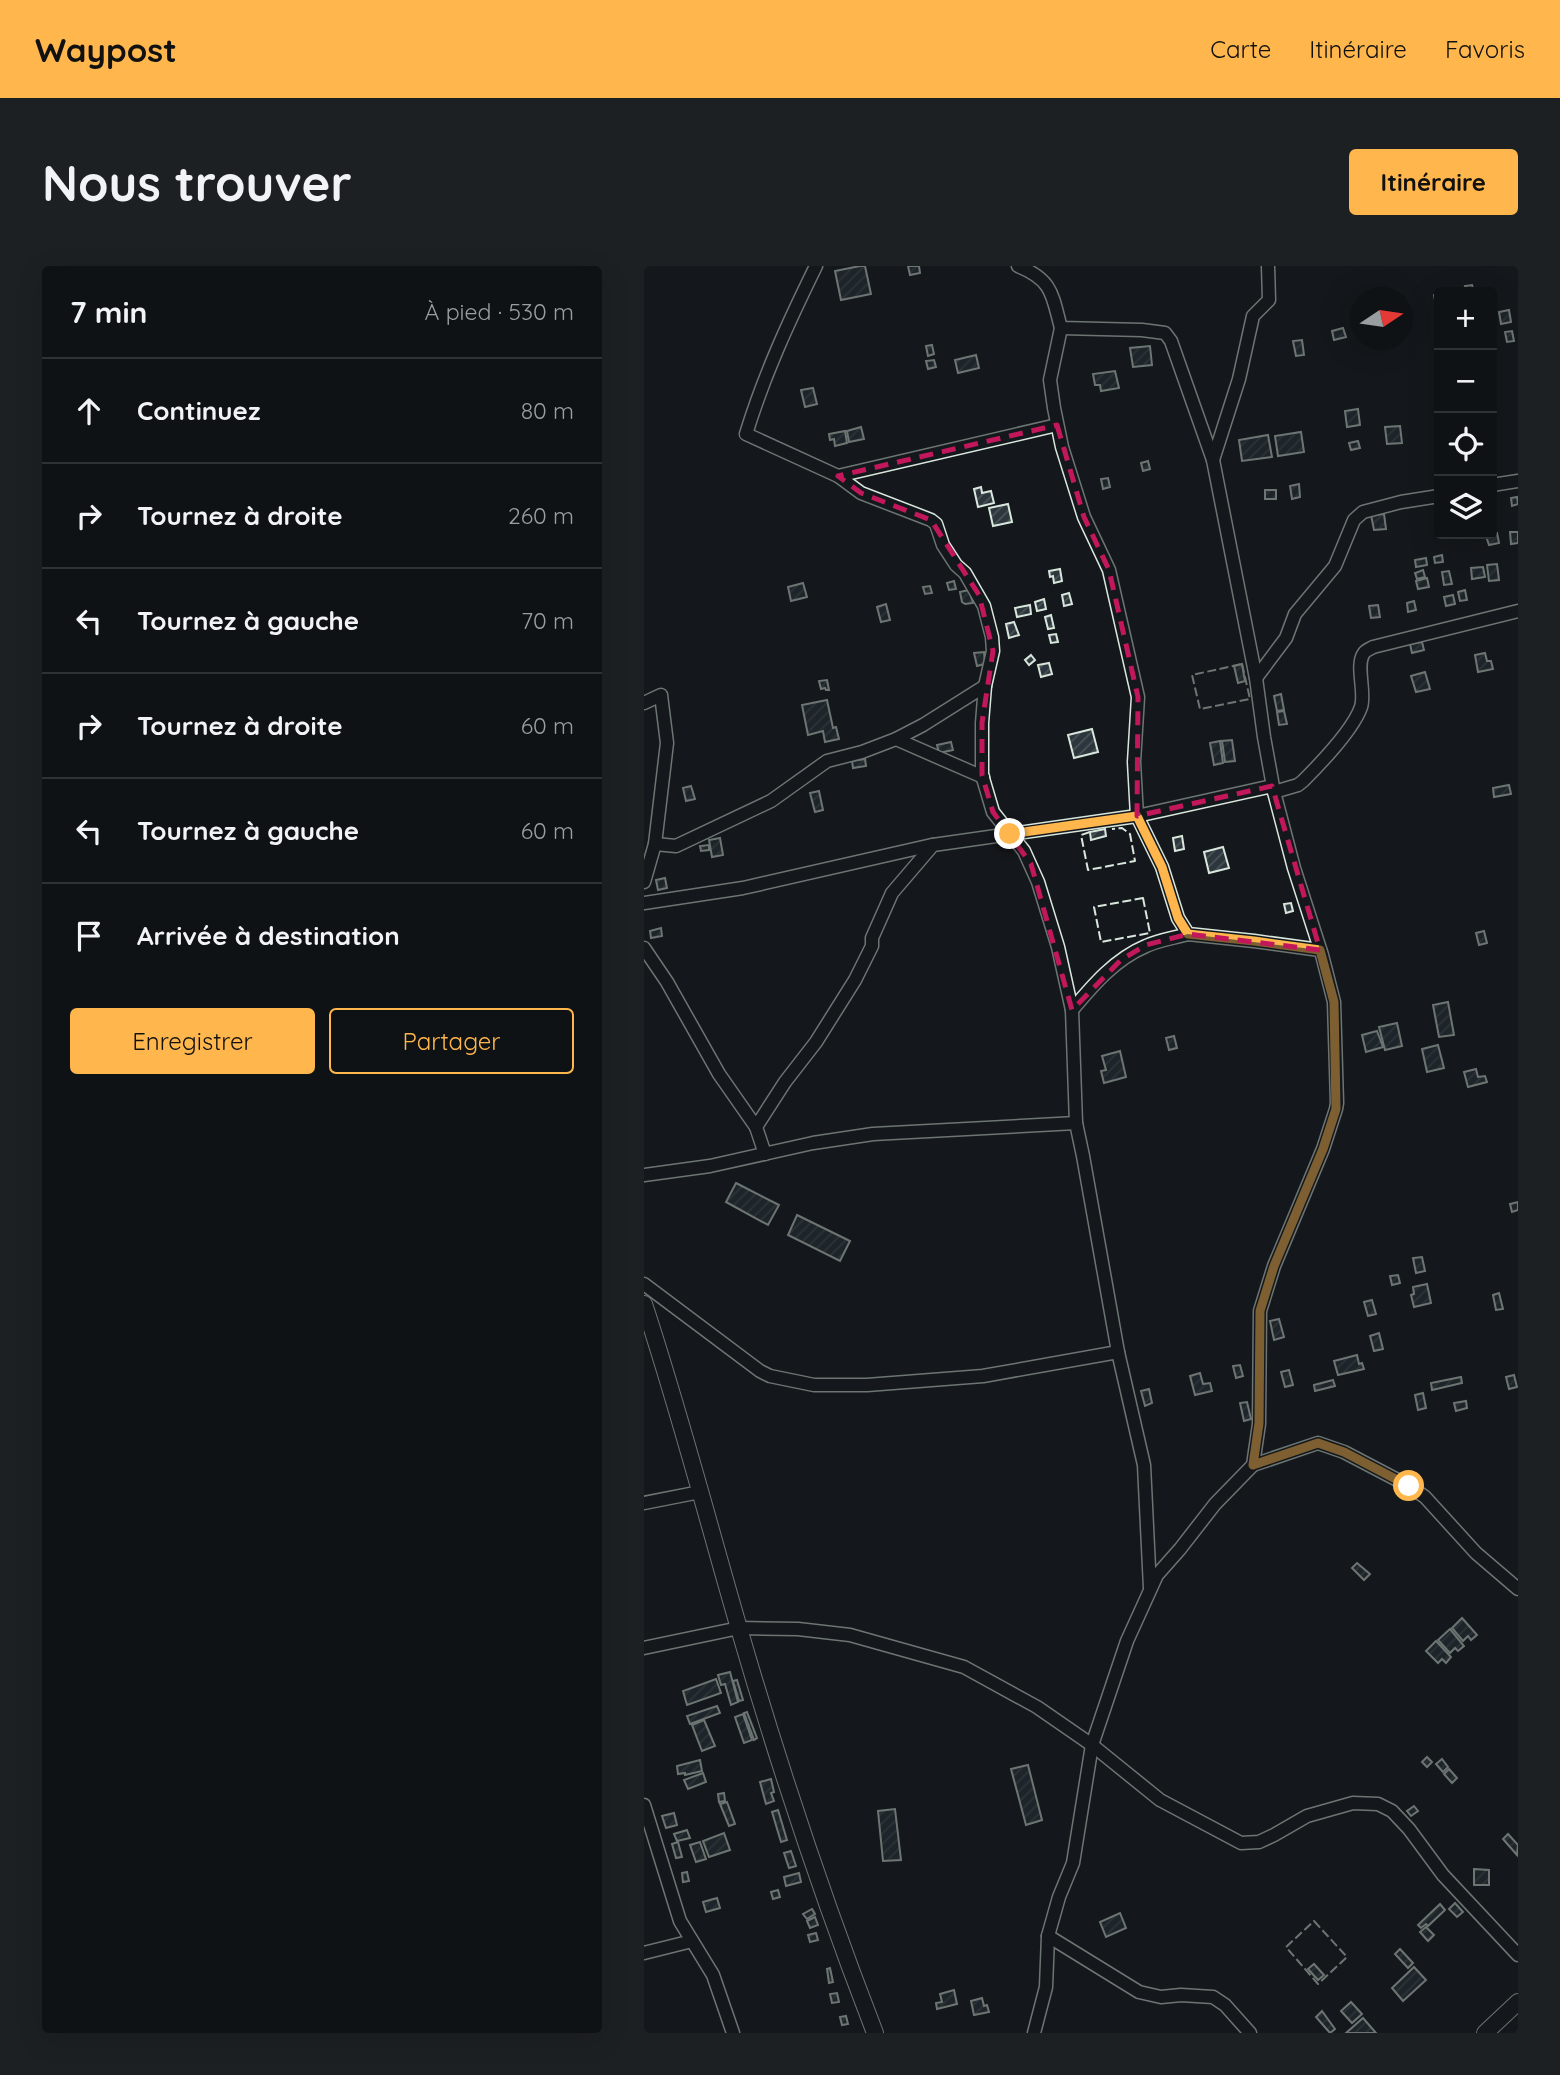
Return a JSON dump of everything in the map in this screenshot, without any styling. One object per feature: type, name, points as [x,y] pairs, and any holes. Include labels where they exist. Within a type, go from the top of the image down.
[{"type":"street","points":[[816,266],[777,346],[759,390],[746,434],[838,476],[861,494],[925,516],[936,524],[943,545],[956,565],[965,573],[984,606],[993,651],[985,686],[982,723],[983,777],[993,812],[1031,864],[1038,882],[1058,947],[1072,1010],[1076,1123],[1118,1352],[1144,1465],[1150,1590]]},
{"type":"street","points":[[1018,266],[1047,284]]},
{"type":"street","points":[[1041,266],[1051,290],[1061,328],[1050,380],[1057,425],[1084,517],[1109,570],[1138,697],[1135,762],[1137,816],[1162,867],[1178,918],[1188,934]]},
{"type":"street","points":[[1213,460],[1239,379],[1253,316],[1269,300],[1268,266]]},
{"type":"street","points":[[1061,328],[1142,330],[1169,336],[1213,460],[1256,678],[1273,789],[1293,868],[1334,1002],[1336,1109],[1323,1149],[1274,1266],[1260,1311],[1259,1423],[1253,1465]]},
{"type":"street","points":[[838,476],[1057,425]]},
{"type":"street","points":[[1497,484],[1518,481]]},
{"type":"street","points":[[1256,678],[1286,638],[1295,614],[1335,566],[1353,520],[1363,512],[1434,497]]},
{"type":"street","points":[[644,903],[743,888],[933,845],[1137,816],[1298,785],[1331,753],[1359,712],[1363,696],[1360,663],[1364,653],[1373,647],[1518,611]]},
{"type":"street","points":[[656,844],[676,845],[687,842],[771,801],[827,761],[896,739],[985,686]]},
{"type":"street","points":[[644,703],[661,695],[667,726],[656,844],[644,881]]},
{"type":"street","points":[[896,739],[983,777]]},
{"type":"street","points":[[757,1127],[855,980],[872,946],[892,893],[933,845]]},
{"type":"street","points":[[1072,1010],[1099,978],[1121,960],[1146,945],[1188,934],[1320,950]]},
{"type":"street","points":[[644,948],[667,982],[719,1074],[757,1127],[765,1154]]},
{"type":"street","points":[[644,1175],[710,1166],[813,1143],[873,1134],[1076,1123]]},
{"type":"street","points":[[644,1284],[760,1371],[770,1376],[814,1385],[867,1385],[983,1376],[1118,1352]]},
{"type":"street","points":[[644,1304],[739,1628],[816,1873],[875,2033]]},
{"type":"street","points":[[1034,2033],[1046,1987],[1048,1936],[1059,1897],[1073,1863],[1092,1745],[1127,1641],[1157,1575],[1214,1504],[1253,1465],[1318,1443],[1344,1452],[1425,1497],[1476,1553],[1518,1589]]},
{"type":"street","points":[[644,1503],[700,1492]]},
{"type":"street","points":[[644,1648],[739,1628],[798,1629],[850,1635],[964,1667],[1037,1707],[1092,1745],[1160,1800],[1241,1843],[1259,1842],[1274,1836],[1307,1816],[1353,1803],[1378,1804],[1392,1811],[1409,1829],[1443,1875],[1518,1955]]},
{"type":"street","points":[[644,1805],[680,1922],[713,1975],[733,2033]]},
{"type":"street","points":[[1048,1936],[1139,1992],[1161,1997],[1213,1997],[1225,2005],[1250,2033]]},
{"type":"street","points":[[644,1952],[692,1941]]},
{"type":"street","points":[[1485,2033],[1518,2002]]},
{"type":"highlighted area","points":[[1057,425],[1084,517],[1109,570],[1138,697],[1137,816],[1272,786],[1320,950],[1188,934],[1146,945],[1121,960],[1072,1010],[1031,864],[993,812],[982,775],[982,723],[993,651],[979,595],[931,520],[861,493],[838,476]]},
{"type":"building","points":[[865,266],[871,294],[841,300],[835,271]]},
{"type":"building","points":[[908,266],[919,266],[920,273],[910,275]]},
{"type":"building","points":[[1509,310],[1511,322],[1501,324],[1499,312]]},
{"type":"building","points":[[1343,328],[1346,337],[1334,340],[1332,331]]},
{"type":"building","points":[[1512,331],[1514,341],[1507,342],[1505,332]]},
{"type":"building","points":[[1302,340],[1304,355],[1296,356],[1293,341]]},
{"type":"building","points":[[932,345],[934,354],[928,356],[926,346]]},
{"type":"building","points":[[1150,346],[1152,365],[1133,367],[1130,348]]},
{"type":"building","points":[[976,355],[979,368],[958,373],[955,360]]},
{"type":"building","points":[[934,360],[936,367],[928,369],[926,361]]},
{"type":"building","points":[[1115,371],[1119,388],[1101,391],[1100,385],[1095,385],[1093,374]]},
{"type":"building","points":[[813,388],[817,404],[805,407],[801,390]]},
{"type":"building","points":[[1358,409],[1360,425],[1347,427],[1345,411]]},
{"type":"building","points":[[1400,426],[1402,443],[1387,444],[1385,427]]},
{"type":"building","points":[[861,427],[864,439],[849,442],[847,431]]},
{"type":"building","points":[[845,431],[847,443],[835,446],[834,439],[830,440],[829,434]]},
{"type":"building","points":[[1301,432],[1304,452],[1278,456],[1275,436]]},
{"type":"building","points":[[1268,435],[1272,457],[1242,461],[1239,440]]},
{"type":"building","points":[[1358,441],[1360,448],[1351,450],[1349,443]]},
{"type":"building","points":[[1148,461],[1150,469],[1143,471],[1141,463]]},
{"type":"building","points":[[1108,478],[1110,487],[1103,489],[1101,479]]},
{"type":"building","points":[[1299,484],[1300,497],[1292,499],[1290,486]]},
{"type":"building","points":[[981,487],[982,493],[991,491],[994,503],[978,507],[974,489]]},
{"type":"building","points":[[1265,490],[1276,490],[1276,499],[1265,499]]},
{"type":"building","points":[[1517,497],[1518,504],[1512,506],[1511,498]]},
{"type":"building","points":[[1008,504],[1012,522],[993,526],[989,508]]},
{"type":"building","points":[[1384,514],[1386,529],[1374,530],[1371,515]]},
{"type":"building","points":[[1510,532],[1518,532],[1518,543],[1511,544]]},
{"type":"building","points":[[1497,533],[1499,543],[1489,545],[1487,539],[1497,539]]},
{"type":"building","points":[[1442,555],[1443,562],[1435,563],[1434,557]]},
{"type":"building","points":[[1426,558],[1427,565],[1416,567],[1415,560]]},
{"type":"building","points":[[1497,564],[1499,580],[1489,581],[1487,565]]},
{"type":"building","points":[[1483,567],[1485,577],[1472,579],[1471,568]]},
{"type":"building","points":[[1060,569],[1062,581],[1054,583],[1049,571]]},
{"type":"building","points":[[1423,570],[1425,577],[1417,579],[1415,573]]},
{"type":"building","points":[[1449,571],[1452,584],[1444,585],[1442,572]]},
{"type":"building","points":[[1427,578],[1429,587],[1418,589],[1416,581]]},
{"type":"building","points":[[954,581],[956,589],[949,590],[947,583]]},
{"type":"building","points":[[803,583],[807,597],[791,601],[788,587]]},
{"type":"building","points":[[930,586],[932,593],[925,594],[923,587]]},
{"type":"building","points":[[969,590],[973,603],[965,604],[960,592]]},
{"type":"building","points":[[1465,590],[1467,600],[1460,601],[1458,592]]},
{"type":"building","points":[[1069,593],[1072,604],[1064,606],[1062,595]]},
{"type":"building","points":[[1453,595],[1455,604],[1446,606],[1444,597]]},
{"type":"building","points":[[1044,599],[1046,609],[1037,611],[1035,602]]},
{"type":"building","points":[[1414,601],[1416,610],[1408,612],[1407,603]]},
{"type":"building","points":[[886,604],[890,620],[881,622],[877,607]]},
{"type":"building","points":[[1030,605],[1031,614],[1017,617],[1015,608]]},
{"type":"building","points":[[1378,605],[1380,617],[1371,618],[1369,606]]},
{"type":"building","points":[[1051,615],[1054,628],[1048,629],[1045,617]]},
{"type":"building","points":[[1014,622],[1019,635],[1009,638],[1006,624]]},
{"type":"building","points":[[1056,634],[1058,642],[1051,643],[1049,635]]},
{"type":"building","points":[[1422,642],[1424,650],[1412,653],[1410,644]]},
{"type":"building","points":[[984,652],[985,664],[977,666],[974,653]]},
{"type":"building","points":[[1485,653],[1493,669],[1478,672],[1475,655]]},
{"type":"building","points":[[1031,655],[1035,660],[1029,665],[1025,660]]},
{"type":"building","points":[[1049,663],[1052,674],[1041,677],[1038,665]]},
{"type":"building","points":[[1242,664],[1245,681],[1238,683],[1234,666]]},
{"type":"building","points":[[1425,672],[1430,689],[1416,692],[1411,676]]},
{"type":"building","points":[[827,680],[829,690],[821,689],[819,681]]},
{"type":"building","points":[[1281,694],[1284,710],[1277,711],[1274,696]]},
{"type":"building","points":[[827,700],[833,728],[836,727],[839,739],[825,742],[823,731],[808,735],[802,705]]},
{"type":"building","points":[[1284,711],[1287,724],[1279,725],[1277,712]]},
{"type":"building","points":[[1092,729],[1098,752],[1074,758],[1068,735]]},
{"type":"building","points":[[1232,740],[1235,761],[1225,762],[1222,741]]},
{"type":"building","points":[[1220,741],[1223,763],[1214,765],[1210,743]]},
{"type":"building","points":[[951,742],[953,750],[939,753],[937,745]]},
{"type":"building","points":[[865,759],[866,766],[853,768],[852,761]]},
{"type":"building","points":[[1509,785],[1511,794],[1494,797],[1493,788]]},
{"type":"building","points":[[691,786],[695,799],[686,801],[683,788]]},
{"type":"building","points":[[819,791],[823,810],[815,812],[810,793]]},
{"type":"building","points":[[1105,829],[1106,836],[1091,840],[1090,832]]},
{"type":"building","points":[[1182,836],[1184,849],[1175,851],[1173,838]]},
{"type":"building","points":[[720,838],[723,855],[712,857],[709,840]]},
{"type":"building","points":[[709,845],[709,850],[701,851],[700,846]]},
{"type":"building","points":[[1223,847],[1229,868],[1209,873],[1204,852]]},
{"type":"building","points":[[665,878],[667,888],[658,890],[656,880]]},
{"type":"building","points":[[1291,903],[1293,911],[1286,913],[1284,904]]},
{"type":"building","points":[[661,928],[662,936],[651,938],[650,931]]},
{"type":"building","points":[[1484,931],[1487,943],[1479,945],[1476,933]]},
{"type":"building","points":[[1448,1002],[1454,1035],[1439,1037],[1433,1005]]},
{"type":"building","points":[[1397,1023],[1402,1046],[1385,1050],[1379,1027]]},
{"type":"building","points":[[1377,1031],[1383,1047],[1366,1052],[1362,1035]]},
{"type":"building","points":[[1174,1036],[1177,1048],[1169,1050],[1166,1038]]},
{"type":"building","points":[[1438,1045],[1444,1068],[1427,1072],[1422,1049]]},
{"type":"building","points":[[1120,1051],[1126,1077],[1104,1083],[1101,1071],[1106,1070],[1102,1056]]},
{"type":"building","points":[[1476,1069],[1478,1077],[1485,1076],[1487,1082],[1468,1087],[1464,1072]]},
{"type":"building","points":[[736,1183],[779,1205],[768,1225],[726,1202]]},
{"type":"building","points":[[1518,1202],[1518,1210],[1512,1212],[1510,1204]]},
{"type":"building","points":[[797,1215],[850,1241],[840,1261],[788,1235]]},
{"type":"building","points":[[1422,1257],[1425,1271],[1416,1273],[1413,1258]]},
{"type":"building","points":[[1398,1275],[1400,1283],[1392,1285],[1390,1276]]},
{"type":"building","points":[[1427,1284],[1431,1303],[1414,1307],[1411,1295],[1414,1294],[1413,1287]]},
{"type":"building","points":[[1499,1293],[1503,1309],[1496,1310],[1493,1295]]},
{"type":"building","points":[[1372,1300],[1376,1314],[1368,1316],[1364,1302]]},
{"type":"building","points":[[1279,1319],[1284,1337],[1274,1340],[1270,1321]]},
{"type":"building","points":[[1379,1333],[1383,1349],[1374,1351],[1370,1336]]},
{"type":"building","points":[[1357,1355],[1359,1364],[1362,1363],[1364,1369],[1338,1375],[1334,1361]]},
{"type":"building","points":[[1240,1365],[1243,1376],[1236,1378],[1233,1366]]},
{"type":"building","points":[[1289,1370],[1293,1385],[1285,1387],[1281,1372]]},
{"type":"building","points":[[1200,1373],[1203,1384],[1210,1383],[1212,1391],[1195,1395],[1190,1376]]},
{"type":"building","points":[[1514,1375],[1517,1387],[1509,1389],[1506,1377]]},
{"type":"building","points":[[1461,1377],[1462,1383],[1432,1390],[1431,1383]]},
{"type":"building","points":[[1333,1380],[1335,1386],[1315,1391],[1314,1385]]},
{"type":"building","points":[[1149,1389],[1152,1403],[1145,1406],[1141,1391]]},
{"type":"building","points":[[1423,1393],[1426,1408],[1418,1410],[1415,1395]]},
{"type":"building","points":[[1466,1401],[1467,1408],[1456,1411],[1454,1403]]},
{"type":"building","points":[[1247,1402],[1251,1419],[1244,1421],[1240,1403]]},
{"type":"building","points":[[1357,1563],[1370,1574],[1364,1580],[1352,1568]]},
{"type":"building","points":[[1462,1618],[1477,1635],[1471,1640],[1468,1636],[1463,1641],[1452,1628]]},
{"type":"building","points":[[1450,1629],[1464,1646],[1458,1651],[1455,1648],[1450,1653],[1438,1640]]},
{"type":"building","points":[[1436,1641],[1451,1657],[1446,1663],[1442,1659],[1438,1663],[1426,1651]]},
{"type":"building","points":[[730,1672],[738,1702],[731,1705],[725,1684],[721,1685],[718,1675]]},
{"type":"building","points":[[716,1679],[721,1693],[687,1705],[683,1691]]},
{"type":"building","points":[[737,1680],[743,1700],[739,1701],[733,1681]]},
{"type":"building","points":[[717,1706],[720,1713],[690,1724],[687,1716]]},
{"type":"building","points":[[747,1712],[757,1738],[754,1740],[744,1713]]},
{"type":"building","points":[[743,1714],[752,1740],[744,1743],[735,1717]]},
{"type":"building","points":[[704,1720],[715,1746],[702,1751],[692,1725]]},
{"type":"building","points":[[1427,1757],[1432,1762],[1427,1767],[1422,1762]]},
{"type":"building","points":[[1442,1759],[1448,1767],[1443,1772],[1436,1764]]},
{"type":"building","points":[[700,1760],[702,1771],[678,1774],[677,1766]]},
{"type":"building","points":[[1028,1765],[1042,1820],[1026,1825],[1011,1769]]},
{"type":"building","points":[[1449,1769],[1457,1778],[1452,1783],[1444,1774]]},
{"type":"building","points":[[703,1773],[706,1782],[688,1789],[684,1780]]},
{"type":"building","points":[[771,1779],[774,1801],[766,1804],[760,1782]]},
{"type":"building","points":[[724,1793],[725,1801],[719,1802],[718,1794]]},
{"type":"building","points":[[727,1802],[735,1824],[729,1826],[720,1804]]},
{"type":"building","points":[[1414,1806],[1418,1811],[1411,1816],[1407,1811]]},
{"type":"building","points":[[895,1809],[901,1860],[883,1861],[878,1811]]},
{"type":"building","points":[[778,1810],[787,1840],[781,1842],[772,1812]]},
{"type":"building","points":[[674,1813],[677,1825],[666,1828],[662,1816]]},
{"type":"building","points":[[687,1830],[690,1838],[677,1841],[674,1834]]},
{"type":"building","points":[[724,1833],[730,1850],[709,1857],[703,1841]]},
{"type":"building","points":[[1508,1834],[1518,1845],[1517,1855],[1503,1839]]},
{"type":"building","points":[[678,1842],[682,1857],[676,1858],[672,1844]]},
{"type":"building","points":[[700,1842],[706,1859],[696,1862],[690,1845]]},
{"type":"building","points":[[791,1851],[796,1866],[789,1868],[784,1853]]},
{"type":"building","points":[[1474,1869],[1489,1870],[1489,1885],[1474,1885]]},
{"type":"building","points":[[687,1872],[689,1881],[683,1882],[682,1873]]},
{"type":"building","points":[[799,1873],[801,1882],[786,1886],[784,1877]]},
{"type":"building","points":[[778,1890],[780,1897],[773,1899],[771,1892]]},
{"type":"building","points":[[717,1898],[720,1908],[706,1912],[703,1902]]},
{"type":"building","points":[[1455,1903],[1463,1912],[1457,1917],[1449,1909]]},
{"type":"building","points":[[1440,1904],[1445,1910],[1428,1926],[1426,1924],[1421,1928],[1418,1925]]},
{"type":"building","points":[[812,1909],[815,1914],[807,1919],[803,1914]]},
{"type":"building","points":[[1120,1913],[1126,1928],[1106,1937],[1100,1922]]},
{"type":"building","points":[[815,1917],[818,1925],[810,1928],[807,1921]]},
{"type":"building","points":[[1426,1927],[1434,1935],[1428,1941],[1420,1932]]},
{"type":"building","points":[[816,1933],[818,1940],[810,1942],[808,1935]]},
{"type":"building","points":[[1400,1949],[1413,1963],[1408,1968],[1395,1954]]},
{"type":"building","points":[[1314,1964],[1324,1975],[1318,1980],[1308,1969]]},
{"type":"building","points":[[1414,1967],[1426,1980],[1403,2001],[1392,1988]]},
{"type":"building","points":[[830,1968],[833,1982],[829,1983],[827,1969]]},
{"type":"building","points":[[954,1990],[957,2004],[937,2009],[936,2003],[942,2002],[940,1994]]},
{"type":"building","points":[[837,1993],[839,2002],[832,2003],[830,1994]]},
{"type":"building","points":[[982,1998],[989,2012],[974,2015],[971,2001]]},
{"type":"building","points":[[1351,2002],[1362,2014],[1352,2023],[1341,2011]]},
{"type":"building","points":[[1322,2011],[1335,2029],[1330,2033],[1316,2017]]},
{"type":"building","points":[[846,2016],[848,2024],[842,2025],[840,2017]]},
{"type":"building","points":[[1363,2018],[1376,2033],[1346,2033]]},
{"type":"fence","points":[[1242,664],[1250,699],[1200,709],[1192,675],[1242,664]]},
{"type":"fence","points":[[1090,832],[1081,835],[1088,870],[1135,861],[1130,834],[1122,828],[1112,829]]},
{"type":"fence","points":[[1143,898],[1150,933],[1101,942],[1094,907],[1143,898]]},
{"type":"fence","points":[[1314,1921],[1347,1957],[1318,1984],[1286,1947],[1314,1921]]},
{"type":"route","points":[[1010,834],[1137,816],[1166,876],[1178,918],[1188,934],[1320,950],[1334,1002],[1336,1109],[1323,1149],[1274,1266],[1260,1311],[1259,1423],[1253,1465],[1318,1443],[1344,1452],[1409,1486]]}]
